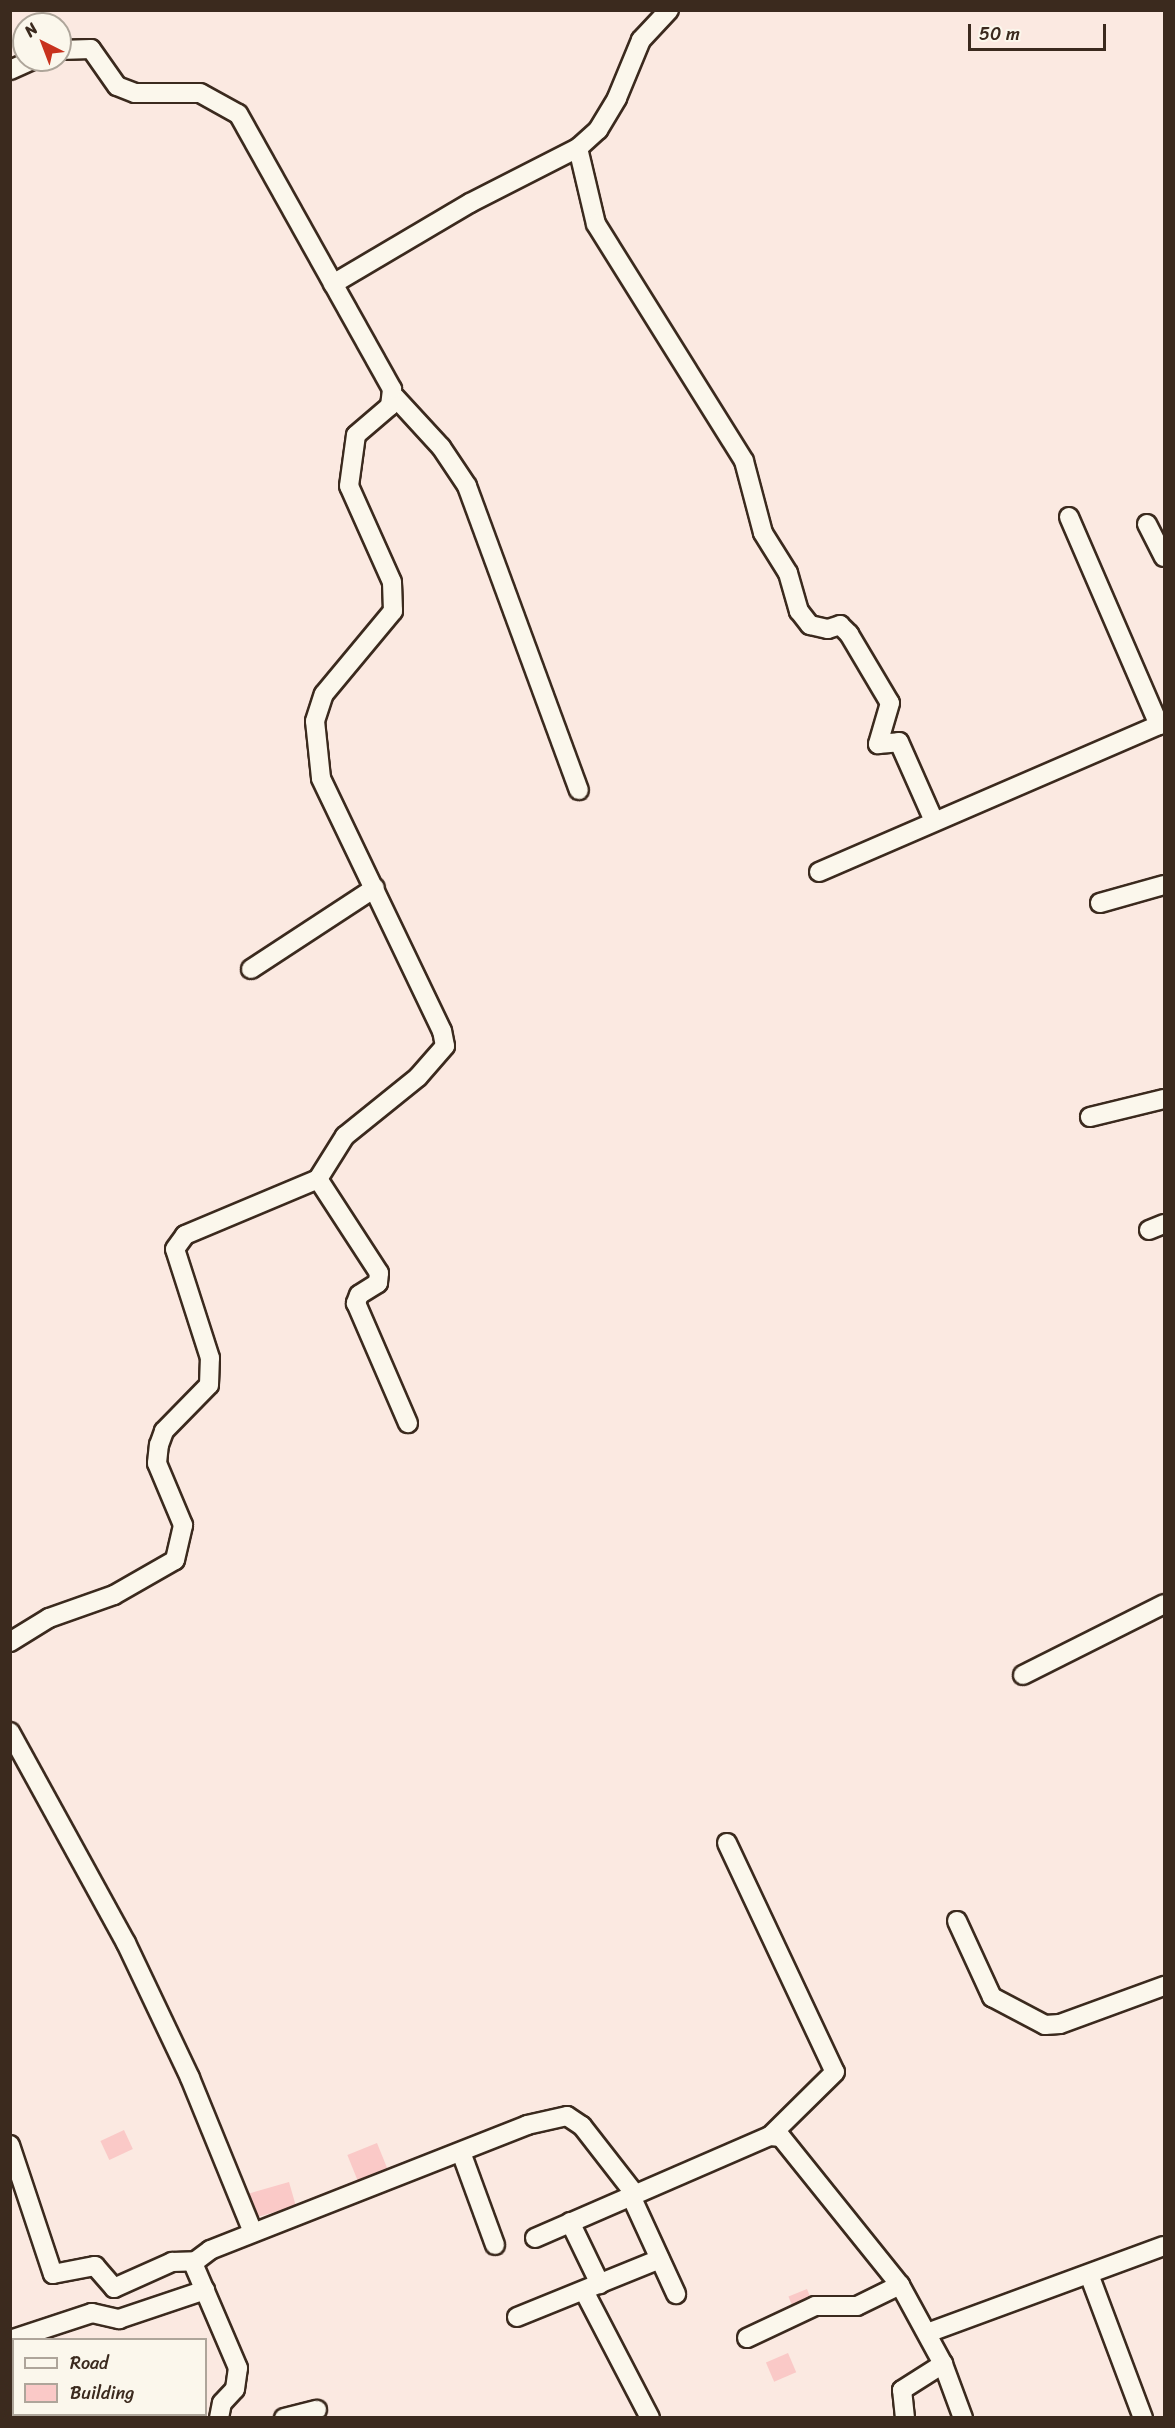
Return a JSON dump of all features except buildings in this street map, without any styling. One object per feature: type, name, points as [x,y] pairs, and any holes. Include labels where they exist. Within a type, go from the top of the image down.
[{"type":"street","points":[[333,284],[470,203],[578,148],[616,98],[641,40],[669,10]]},
{"type":"street","points":[[72,50],[91,49],[117,86],[135,93],[200,93],[238,114],[395,397],[441,447],[467,486],[579,790]]},
{"type":"street","points":[[578,148],[596,224],[744,461],[763,534],[788,573],[799,611],[810,625],[828,629],[840,625],[849,634],[890,703],[878,744],[899,742],[934,821]]},
{"type":"street","points":[[10,1642],[175,1560],[183,1525],[157,1463],[159,1445],[164,1431],[204,1396],[210,1358],[175,1249],[198,1228],[318,1179],[345,1136],[418,1077],[445,1046],[375,888],[321,778],[315,721],[324,694],[393,611],[392,582],[349,486],[356,435],[395,397]]},
{"type":"street","points":[[819,872],[1162,724],[1069,517]]},
{"type":"street","points":[[1147,524],[1164,557]]},
{"type":"street","points":[[1100,903],[1164,885]]},
{"type":"street","points":[[251,969],[375,888]]},
{"type":"street","points":[[1090,1117],[1164,1099]]},
{"type":"street","points":[[318,1179],[379,1273],[378,1283],[359,1294],[356,1304],[408,1423]]},
{"type":"street","points":[[1023,1675],[1164,1604]]},
{"type":"street","points":[[10,1732],[126,1943],[190,2078],[252,2230]]},
{"type":"street","points":[[535,2238],[770,2136],[835,2072],[727,1843]]},
{"type":"street","points":[[957,1921],[992,1997],[1045,2025],[1060,2024],[1164,1986]]},
{"type":"street","points":[[10,2145],[53,2274],[95,2266],[114,2288],[172,2262],[196,2260],[252,2230],[327,2208],[461,2152],[567,2116],[582,2126],[633,2195],[675,2294]]},
{"type":"street","points":[[770,2136],[787,2141],[900,2285],[930,2332],[963,2418]]},
{"type":"street","points":[[461,2152],[495,2245]]},
{"type":"street","points":[[570,2222],[592,2287],[650,2418]]},
{"type":"street","points":[[930,2332],[1009,2300],[1090,2277],[1164,2246]]},
{"type":"street","points":[[517,2317],[660,2259]]},
{"type":"street","points":[[196,2260],[205,2290],[238,2368],[236,2389],[222,2403],[219,2418]]},
{"type":"street","points":[[1090,2277],[1143,2418]]},
{"type":"street","points":[[747,2338],[815,2306],[857,2306],[900,2285]]},
{"type":"street","points":[[16,2338],[92,2313],[119,2319],[205,2290]]},
{"type":"street","points":[[905,2418],[902,2390],[943,2364]]},
{"type":"street","points":[[284,2418],[317,2410]]}]
